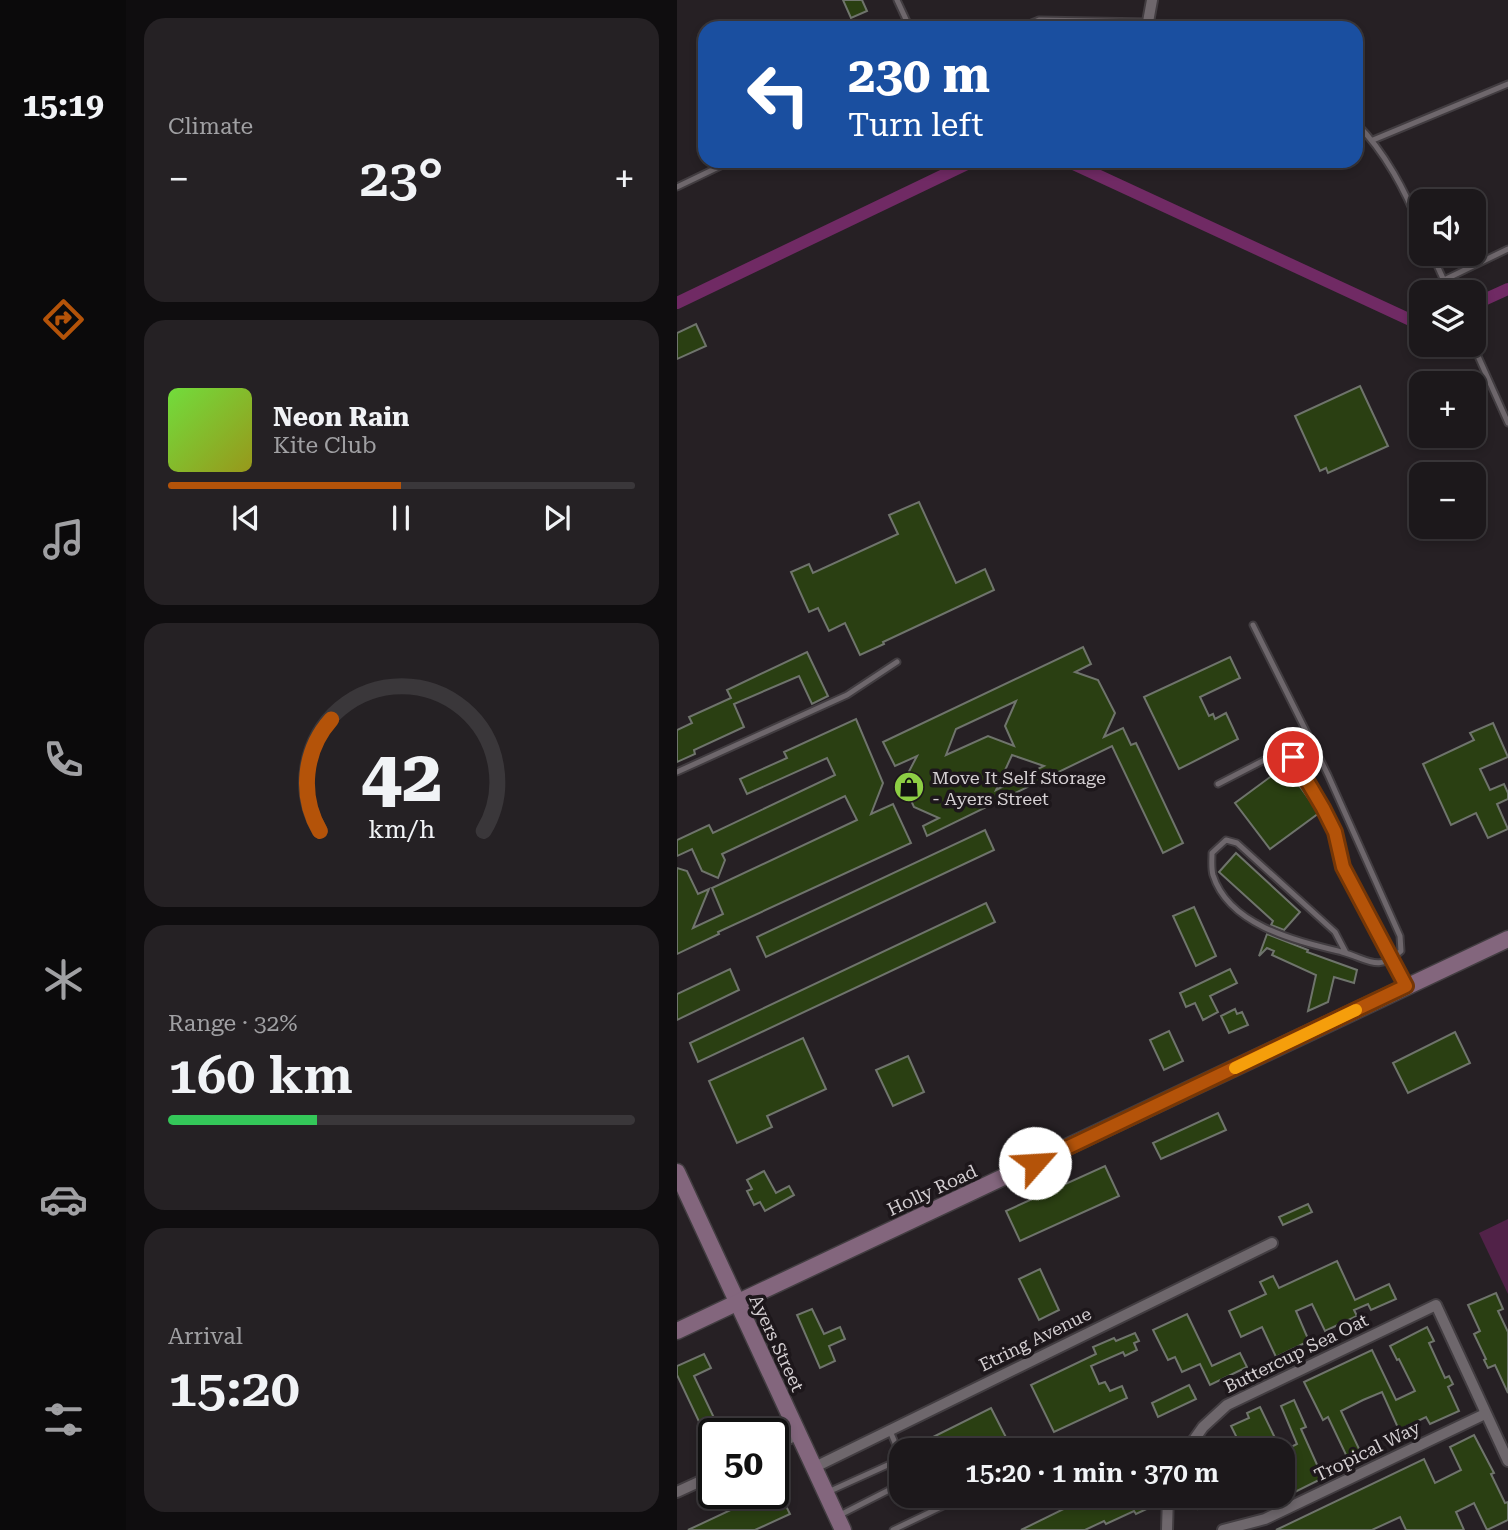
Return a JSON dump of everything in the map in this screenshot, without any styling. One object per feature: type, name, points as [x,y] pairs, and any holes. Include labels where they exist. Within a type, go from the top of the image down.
[{"type":"main road","name":"Holly Road","points":[[677,1331],[1508,939]]},
{"type":"main road","name":"Ayers Street","points":[[677,1172],[840,1523]]},
{"type":"street","points":[[1148,21],[1152,0]]},
{"type":"street","name":"Etring Avenue","points":[[813,1468],[1272,1243]]},
{"type":"street","name":"Buttercup Sea Oat","points":[[1195,1438],[1203,1427],[1228,1405],[1436,1305],[1485,1414]]},
{"type":"street","points":[[1485,1414],[1508,1461]]},
{"type":"street","name":"Tropical Way","points":[[1223,1530],[1265,1519],[1485,1414]]},
{"type":"street","points":[[789,1439],[799,1434]]},
{"type":"street","points":[[677,1492],[698,1482]]},
{"type":"street","points":[[1167,1530],[1168,1508]]},
{"type":"lane","points":[[897,0],[907,21]]},
{"type":"lane","points":[[1037,21],[1094,21]]},
{"type":"lane","points":[[1373,140],[1508,84]]},
{"type":"lane","points":[[1363,131],[1373,140],[1409,201]]},
{"type":"lane","points":[[677,187],[716,168]]},
{"type":"lane","points":[[1446,280],[1508,249]]},
{"type":"lane","points":[[1478,357],[1508,423]]},
{"type":"lane","points":[[1253,625],[1328,775],[1400,936],[1401,951],[1381,964],[1295,940],[1260,925],[1237,909],[1221,891],[1213,873],[1212,853],[1227,841],[1237,843],[1335,932],[1346,953]]},
{"type":"lane","points":[[677,772],[847,695],[897,662]]},
{"type":"lane","points":[[1218,785],[1277,754],[1293,757],[1335,832],[1343,867],[1406,986]]},
{"type":"lane","points":[[889,1430],[892,1438]]},
{"type":"lane","points":[[825,1493],[889,1464]]},
{"type":"lane","points":[[840,1523],[889,1492]]},
{"type":"lane","points":[[893,1530],[939,1508]]},
{"type":"shaded area","points":[[1508,1219],[1508,1294],[1479,1233]]},
{"type":"building","points":[[843,0],[862,0],[867,11],[851,18]]},
{"type":"building","points":[[696,324],[706,346],[677,359],[677,333]]},
{"type":"building","points":[[1360,386],[1388,446],[1328,473],[1326,468],[1320,471],[1295,416]]},
{"type":"building","points":[[919,502],[956,583],[985,569],[994,590],[860,655],[845,623],[829,631],[818,608],[809,612],[791,572],[809,564],[813,573],[898,534],[889,515]]},
{"type":"building","points":[[1083,647],[1091,664],[1075,672],[1098,680],[1115,713],[1104,737],[1123,728],[1131,745],[1136,743],[1183,843],[1163,853],[1112,746],[927,836],[923,826],[939,818],[914,807],[903,783],[917,756],[895,766],[883,742]],"holes":[[[1016,701],[1005,726],[1014,746],[988,736],[946,755],[956,729]],[[1012,755],[1044,766],[996,790]]]},
{"type":"building","points":[[807,652],[828,696],[812,704],[799,676],[734,704],[744,727],[694,750],[695,754],[677,762],[677,730],[692,723],[689,717],[731,698],[727,690]]},
{"type":"building","points":[[1230,657],[1240,678],[1200,697],[1209,716],[1213,714],[1215,719],[1226,713],[1238,739],[1179,769],[1144,697]]},
{"type":"building","points":[[856,719],[883,783],[871,814],[893,804],[911,843],[718,932],[719,934],[677,954],[677,868],[687,871],[698,894],[709,889],[693,928],[723,914],[712,888],[857,820],[845,796],[722,854],[725,860],[718,878],[702,871],[692,849],[677,856],[677,840],[709,825],[713,833],[835,775],[827,758],[747,794],[740,779],[787,758],[784,752]]},
{"type":"building","points":[[1493,723],[1508,757],[1480,769],[1490,790],[1504,784],[1508,799],[1497,804],[1508,829],[1488,838],[1476,813],[1451,825],[1423,764],[1474,740],[1470,733]]},
{"type":"building","points":[[1285,766],[1319,813],[1270,849],[1235,803]]},
{"type":"building","points":[[985,830],[994,850],[766,957],[757,937]]},
{"type":"building","points":[[1236,853],[1300,912],[1284,930],[1271,925],[1273,921],[1219,872]]},
{"type":"building","points":[[986,903],[995,922],[698,1062],[690,1043]]},
{"type":"building","points":[[1194,907],[1216,956],[1196,966],[1173,916]]},
{"type":"building","points":[[1267,934],[1357,970],[1354,983],[1334,977],[1328,1002],[1308,1011],[1316,975],[1272,955],[1274,951],[1267,948],[1259,956]]},
{"type":"building","points":[[730,969],[739,990],[677,1020],[677,994]]},
{"type":"building","points":[[1230,969],[1237,983],[1210,996],[1218,1012],[1203,1020],[1195,1003],[1186,1007],[1180,993]]},
{"type":"building","points":[[1235,1009],[1237,1014],[1242,1012],[1248,1025],[1229,1033],[1221,1016]]},
{"type":"building","points":[[1169,1031],[1183,1061],[1164,1070],[1150,1040]]},
{"type":"building","points":[[1455,1032],[1470,1063],[1408,1093],[1393,1063]]},
{"type":"building","points":[[803,1038],[826,1089],[767,1116],[772,1127],[737,1143],[709,1081]]},
{"type":"building","points":[[908,1056],[924,1092],[893,1106],[876,1070]]},
{"type":"building","points":[[1218,1113],[1226,1130],[1161,1159],[1153,1143]]},
{"type":"building","points":[[1105,1166],[1119,1196],[1020,1241],[1006,1211]]},
{"type":"building","points":[[764,1171],[776,1193],[789,1186],[794,1195],[765,1211],[760,1202],[754,1205],[747,1191],[752,1189],[747,1180]]},
{"type":"building","points":[[1308,1204],[1312,1212],[1283,1225],[1279,1217]]},
{"type":"building","points":[[1337,1261],[1355,1300],[1389,1284],[1396,1299],[1371,1310],[1368,1304],[1354,1310],[1357,1316],[1325,1331],[1312,1304],[1296,1311],[1309,1341],[1276,1357],[1262,1327],[1241,1337],[1229,1311],[1266,1294],[1260,1282],[1273,1276],[1279,1288]]},
{"type":"building","points":[[1040,1269],[1059,1310],[1039,1320],[1019,1279]]},
{"type":"building","points":[[1496,1293],[1503,1309],[1498,1311],[1508,1332],[1508,1393],[1495,1365],[1488,1368],[1484,1360],[1486,1359],[1474,1334],[1480,1331],[1468,1305]]},
{"type":"building","points":[[812,1309],[824,1334],[840,1327],[845,1339],[829,1346],[835,1361],[820,1368],[797,1315]]},
{"type":"building","points":[[1187,1314],[1212,1366],[1240,1353],[1247,1367],[1210,1385],[1200,1364],[1182,1372],[1175,1357],[1168,1360],[1153,1330]]},
{"type":"building","points":[[1427,1327],[1434,1341],[1429,1343],[1445,1378],[1449,1376],[1453,1384],[1448,1387],[1459,1411],[1430,1424],[1426,1417],[1399,1430],[1382,1392],[1363,1400],[1341,1411],[1361,1453],[1348,1459],[1328,1417],[1323,1420],[1304,1382],[1372,1350],[1396,1400],[1415,1391],[1390,1346]]},
{"type":"building","points":[[1135,1333],[1139,1341],[1134,1343],[1137,1350],[1125,1356],[1123,1352],[1091,1366],[1099,1384],[1105,1382],[1110,1391],[1122,1386],[1127,1398],[1054,1432],[1031,1385],[1096,1354],[1093,1347]]},
{"type":"building","points":[[704,1354],[711,1368],[694,1376],[714,1418],[698,1420],[677,1375],[677,1366]]},
{"type":"building","points":[[1189,1385],[1196,1399],[1158,1417],[1152,1403]]},
{"type":"building","points":[[1294,1400],[1306,1427],[1301,1429],[1323,1478],[1295,1492],[1297,1444],[1281,1406]]},
{"type":"building","points":[[1260,1407],[1275,1438],[1237,1438],[1231,1426],[1249,1418],[1247,1413]]},
{"type":"building","points":[[991,1408],[1006,1438],[931,1438]]},
{"type":"building","points":[[1474,1435],[1494,1473],[1491,1474],[1505,1503],[1508,1502],[1508,1520],[1487,1530],[1474,1503],[1456,1512],[1464,1530],[1406,1530],[1400,1517],[1372,1530],[1276,1530],[1424,1459],[1435,1483],[1461,1470],[1450,1447]]},
{"type":"building","points":[[1066,1508],[1149,1508],[1136,1514],[1134,1511],[1106,1524],[1104,1521],[1085,1530],[1021,1530]]},
{"type":"building","points":[[733,1509],[788,1509],[790,1514],[755,1530],[688,1530]]},
{"type":"waterway","points":[[677,303],[958,168]]},
{"type":"waterway","points":[[1082,168],[1409,319]]},
{"type":"waterway","points":[[1486,299],[1508,289]]},
{"type":"slow traffic","points":[[1235,1068],[1356,1010]]},
{"type":"place","name":"Move It Self Storage - Ayers Street","points":[[909,787]]},
{"type":"route","points":[[1035,1163],[1406,986],[1343,867],[1335,832],[1293,757]]}]
